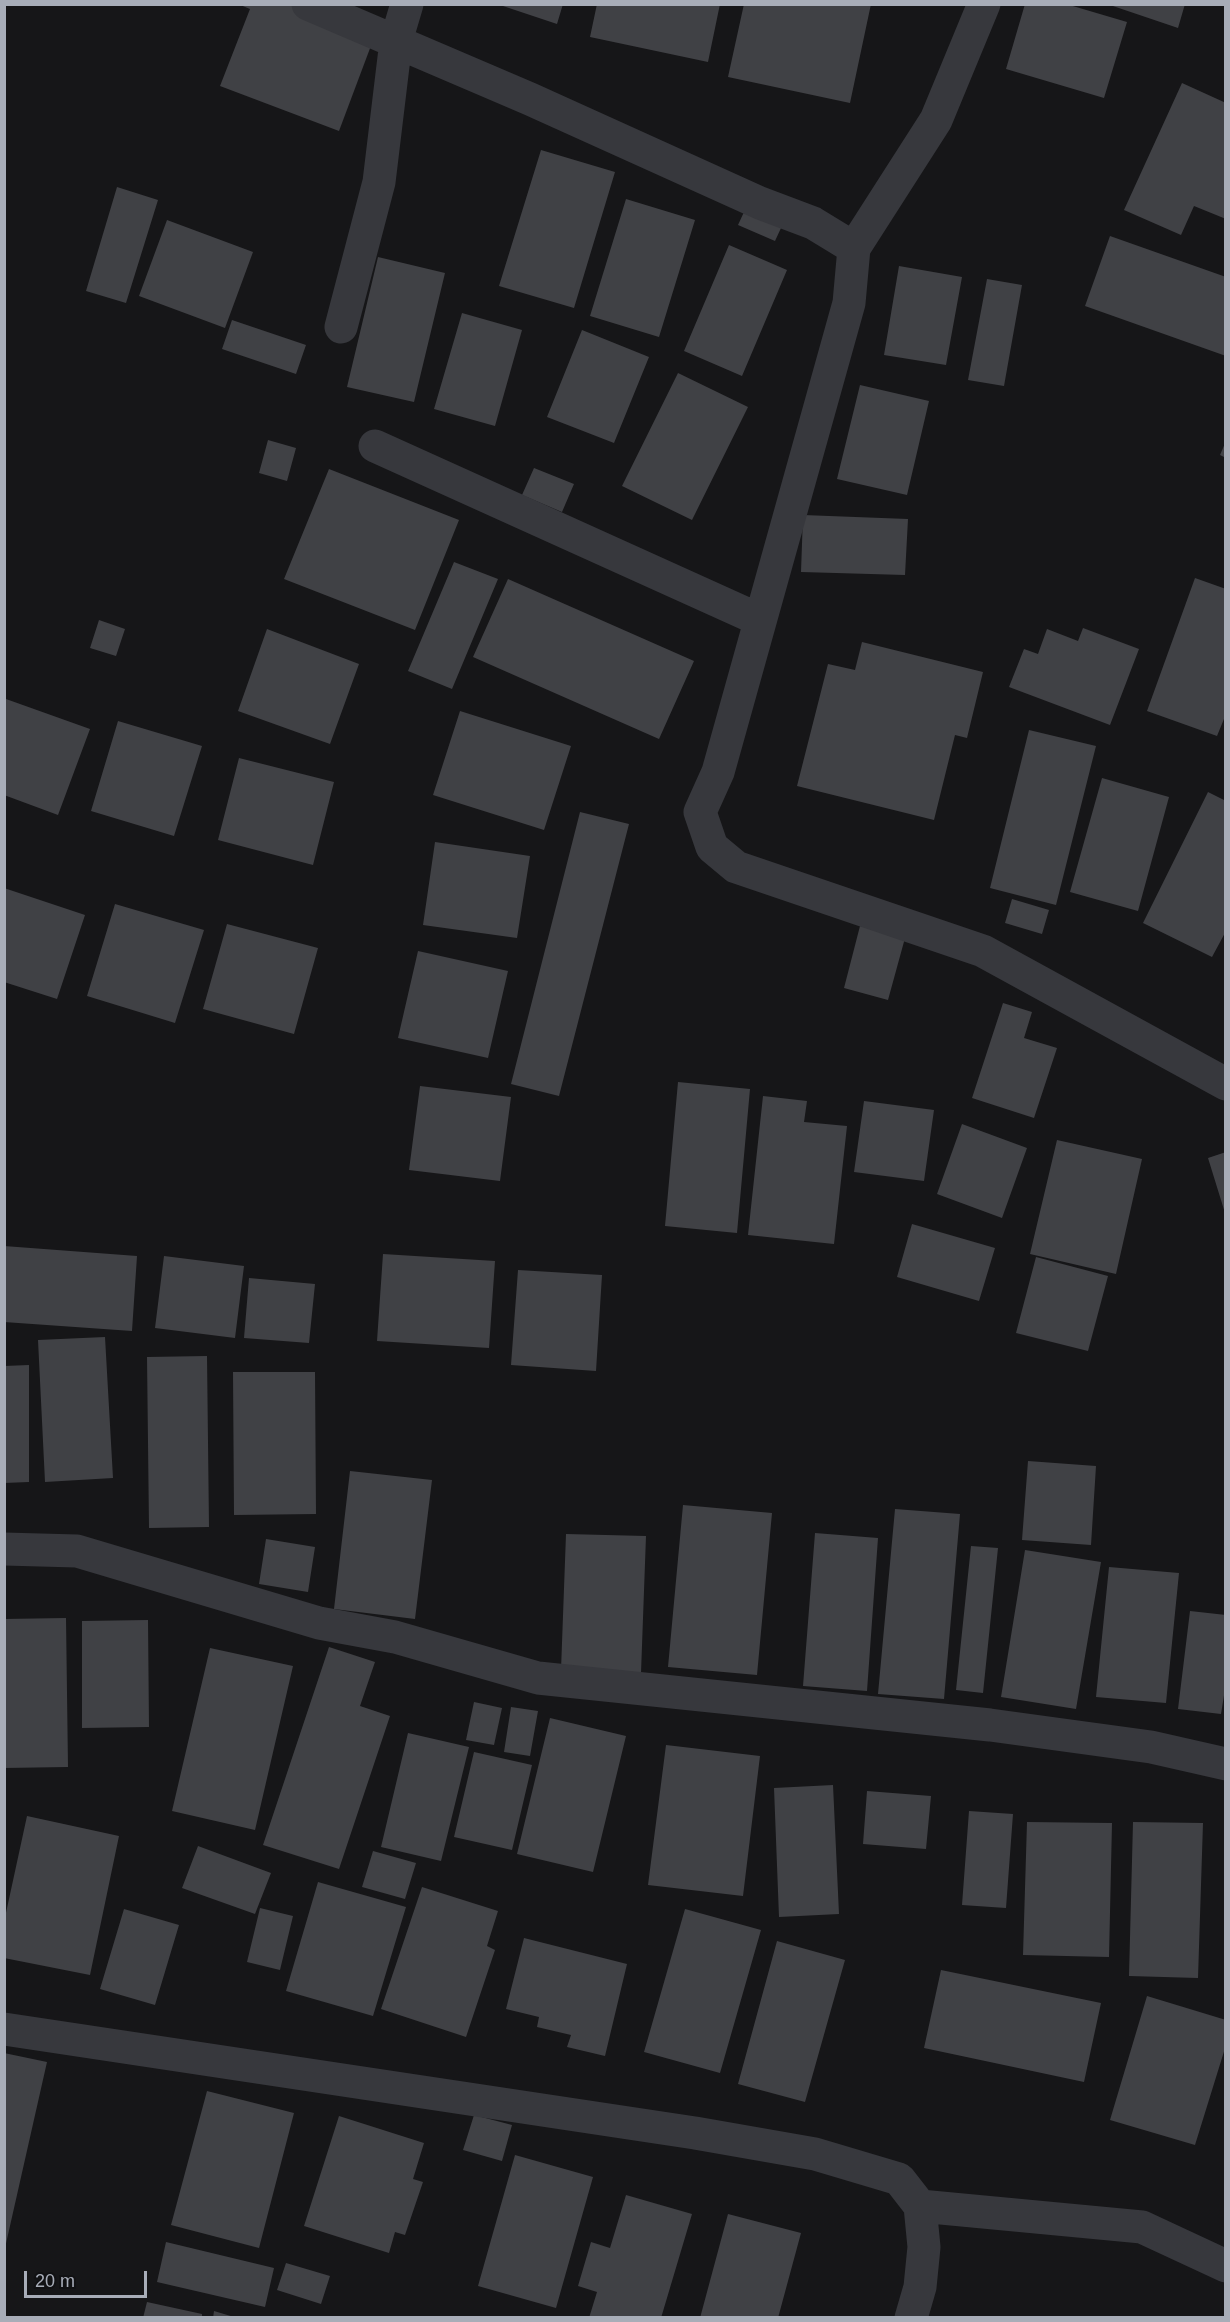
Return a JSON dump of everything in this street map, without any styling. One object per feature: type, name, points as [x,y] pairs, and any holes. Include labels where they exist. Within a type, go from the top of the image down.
[{"type":"street","points":[[308,4],[760,203],[813,223],[854,248]]},
{"type":"street","points":[[341,327],[379,182],[396,41],[407,4]]},
{"type":"street","points":[[984,4],[936,120],[854,248],[849,303],[718,772],[700,812],[712,847],[736,867],[983,951],[1226,1084]]},
{"type":"street","points":[[375,446],[760,620]]},
{"type":"street","points":[[4,1549],[77,1551],[176,1583],[319,1623],[395,1637],[538,1678],[990,1725],[1151,1747],[1226,1764]]},
{"type":"street","points":[[4,2029],[695,2133],[815,2154],[898,2179],[920,2206],[924,2247],[920,2287],[911,2318]]},
{"type":"street","points":[[920,2206],[1142,2227],[1226,2266]]},
{"type":"building","points":[[238,4],[295,4],[375,35],[339,131],[220,86],[250,9]]},
{"type":"building","points":[[497,4],[563,4],[557,24]]},
{"type":"building","points":[[597,4],[720,4],[708,62],[590,37]]},
{"type":"building","points":[[744,4],[871,4],[850,103],[728,77]]},
{"type":"building","points":[[1025,4],[1066,4],[1127,22],[1104,98],[1006,69]]},
{"type":"building","points":[[1107,4],[1185,4],[1178,28]]},
{"type":"building","points":[[1182,83],[1226,103],[1226,219],[1194,206],[1181,235],[1124,210]]},
{"type":"building","points":[[541,150],[615,172],[574,308],[499,286]]},
{"type":"building","points":[[117,187],[158,200],[126,303],[86,291]]},
{"type":"building","points":[[626,199],[695,220],[659,337],[590,316]]},
{"type":"building","points":[[750,199],[787,215],[775,241],[738,225]]},
{"type":"building","points":[[167,220],[253,252],[225,328],[139,296]]},
{"type":"building","points":[[1110,236],[1226,277],[1226,356],[1085,306]]},
{"type":"building","points":[[729,245],[787,270],[742,376],[684,351]]},
{"type":"building","points":[[378,257],[445,273],[414,402],[347,387]]},
{"type":"building","points":[[899,266],[962,277],[946,365],[884,355]]},
{"type":"building","points":[[987,279],[1022,285],[1004,386],[968,380]]},
{"type":"building","points":[[462,313],[522,330],[495,426],[434,409]]},
{"type":"building","points":[[232,320],[306,345],[296,374],[222,349]]},
{"type":"building","points":[[582,330],[649,357],[614,443],[547,417]]},
{"type":"building","points":[[678,373],[748,407],[692,520],[622,486]]},
{"type":"building","points":[[860,385],[929,401],[907,495],[837,479]]},
{"type":"building","points":[[268,440],[296,448],[287,481],[259,473]]},
{"type":"building","points":[[1226,441],[1226,458],[1220,455]]},
{"type":"building","points":[[534,468],[574,484],[562,512],[522,495]]},
{"type":"building","points":[[329,469],[459,520],[415,630],[284,579]]},
{"type":"building","points":[[803,515],[908,519],[905,575],[801,572]]},
{"type":"building","points":[[454,562],[498,579],[452,689],[408,671]]},
{"type":"building","points":[[1195,578],[1226,589],[1226,714],[1217,736],[1147,711]]},
{"type":"building","points":[[508,579],[694,661],[659,739],[473,657]]},
{"type":"building","points":[[99,620],[125,629],[116,656],[90,648]]},
{"type":"building","points":[[1083,628],[1139,649],[1110,725],[1009,687],[1024,649],[1038,654],[1047,629],[1078,641]]},
{"type":"building","points":[[267,629],[359,664],[330,744],[238,711]]},
{"type":"building","points":[[862,642],[983,672],[967,738],[955,735],[934,820],[797,786],[828,664],[855,670]]},
{"type":"building","points":[[6,699],[90,729],[58,815],[4,795]]},
{"type":"building","points":[[460,711],[571,746],[544,830],[433,795]]},
{"type":"building","points":[[118,721],[202,746],[174,836],[91,811]]},
{"type":"building","points":[[1029,730],[1096,746],[1056,905],[990,888]]},
{"type":"building","points":[[239,758],[334,782],[313,865],[218,840]]},
{"type":"building","points":[[1102,778],[1169,797],[1138,911],[1070,892]]},
{"type":"building","points":[[1208,792],[1226,801],[1226,931],[1212,957],[1143,923]]},
{"type":"building","points":[[580,812],[629,824],[559,1096],[511,1084]]},
{"type":"building","points":[[435,842],[530,856],[517,938],[423,925]]},
{"type":"building","points":[[4,888],[85,915],[57,999],[4,982]]},
{"type":"building","points":[[1012,899],[1049,910],[1042,934],[1005,923]]},
{"type":"building","points":[[115,904],[204,930],[175,1023],[87,996]]},
{"type":"building","points":[[227,924],[318,948],[294,1034],[203,1009]]},
{"type":"building","points":[[860,926],[905,938],[888,1000],[844,988]]},
{"type":"building","points":[[418,951],[508,971],[488,1058],[398,1038]]},
{"type":"building","points":[[1003,1003],[1032,1012],[1024,1038],[1057,1048],[1034,1118],[972,1098]]},
{"type":"building","points":[[678,1082],[750,1089],[737,1233],[665,1226]]},
{"type":"building","points":[[420,1086],[511,1097],[500,1181],[409,1170]]},
{"type":"building","points":[[763,1096],[807,1101],[804,1122],[847,1126],[834,1244],[748,1235]]},
{"type":"building","points":[[864,1101],[934,1110],[924,1181],[854,1172]]},
{"type":"building","points":[[962,1124],[1027,1148],[1002,1218],[937,1194]]},
{"type":"building","points":[[1057,1140],[1142,1159],[1116,1274],[1030,1254]]},
{"type":"building","points":[[1226,1152],[1226,1213],[1225,1213],[1208,1158]]},
{"type":"building","points":[[912,1224],[995,1248],[979,1301],[897,1277]]},
{"type":"building","points":[[4,1246],[137,1256],[132,1331],[4,1322]]},
{"type":"building","points":[[383,1254],[495,1261],[489,1348],[377,1341]]},
{"type":"building","points":[[164,1256],[244,1266],[235,1338],[155,1328]]},
{"type":"building","points":[[1036,1257],[1108,1276],[1088,1351],[1016,1333]]},
{"type":"building","points":[[518,1270],[602,1275],[596,1371],[511,1365]]},
{"type":"building","points":[[249,1278],[315,1284],[309,1343],[244,1338]]},
{"type":"building","points":[[105,1337],[113,1478],[45,1482],[38,1340]]},
{"type":"building","points":[[207,1356],[209,1527],[149,1528],[147,1357]]},
{"type":"building","points":[[29,1365],[29,1482],[4,1483],[4,1366]]},
{"type":"building","points":[[233,1372],[315,1372],[316,1514],[234,1515]]},
{"type":"building","points":[[1028,1461],[1096,1466],[1091,1545],[1022,1540]]},
{"type":"building","points":[[350,1471],[432,1480],[415,1619],[334,1609]]},
{"type":"building","points":[[683,1505],[772,1513],[757,1675],[668,1667]]},
{"type":"building","points":[[895,1509],[960,1514],[944,1699],[878,1694]]},
{"type":"building","points":[[815,1533],[878,1538],[867,1691],[803,1686]]},
{"type":"building","points":[[566,1534],[646,1536],[641,1673],[561,1670]]},
{"type":"building","points":[[266,1539],[315,1547],[308,1592],[259,1584]]},
{"type":"building","points":[[971,1546],[998,1548],[983,1693],[956,1690]]},
{"type":"building","points":[[1025,1550],[1101,1562],[1076,1709],[1001,1697]]},
{"type":"building","points":[[1109,1567],[1179,1573],[1166,1703],[1096,1697]]},
{"type":"building","points":[[1190,1611],[1226,1615],[1226,1683],[1221,1714],[1178,1709]]},
{"type":"building","points":[[66,1618],[68,1767],[4,1768],[4,1619]]},
{"type":"building","points":[[148,1620],[149,1727],[82,1728],[82,1621]]},
{"type":"building","points":[[329,1647],[375,1662],[360,1706],[390,1716],[339,1869],[263,1845]]},
{"type":"building","points":[[210,1648],[293,1666],[255,1830],[172,1811]]},
{"type":"building","points":[[474,1702],[502,1708],[494,1745],[466,1740]]},
{"type":"building","points":[[511,1707],[538,1711],[530,1756],[504,1752]]},
{"type":"building","points":[[550,1718],[626,1736],[593,1872],[517,1854]]},
{"type":"building","points":[[408,1733],[469,1747],[441,1861],[381,1847]]},
{"type":"building","points":[[666,1745],[760,1756],[743,1896],[648,1885]]},
{"type":"building","points":[[474,1752],[532,1765],[512,1850],[454,1837]]},
{"type":"building","points":[[833,1785],[839,1914],[779,1917],[774,1788]]},
{"type":"building","points":[[867,1791],[931,1796],[926,1849],[863,1844]]},
{"type":"building","points":[[969,1811],[1013,1814],[1006,1908],[962,1905]]},
{"type":"building","points":[[27,1816],[119,1836],[90,1975],[4,1958],[4,1922]]},
{"type":"building","points":[[1027,1822],[1112,1823],[1109,1957],[1023,1955]]},
{"type":"building","points":[[1133,1822],[1203,1823],[1198,1978],[1129,1976]]},
{"type":"building","points":[[198,1846],[271,1873],[255,1914],[182,1888]]},
{"type":"building","points":[[373,1851],[416,1863],[405,1899],[362,1887]]},
{"type":"building","points":[[318,1882],[406,1907],[373,2016],[286,1991]]},
{"type":"building","points":[[422,1887],[498,1911],[487,1946],[495,1950],[466,2037],[381,2009]]},
{"type":"building","points":[[260,1908],[293,1916],[280,1970],[247,1962]]},
{"type":"building","points":[[124,1909],[179,1925],[155,2005],[100,1989]]},
{"type":"building","points":[[685,1909],[761,1930],[720,2073],[644,2052]]},
{"type":"building","points":[[524,1938],[627,1964],[605,2056],[567,2047],[571,2035],[537,2027],[539,2017],[506,2009]]},
{"type":"building","points":[[777,1941],[845,1960],[805,2102],[738,2084]]},
{"type":"building","points":[[941,1970],[1101,2003],[1084,2082],[924,2048]]},
{"type":"building","points":[[1147,1996],[1226,2020],[1226,2045],[1195,2145],[1110,2120]]},
{"type":"building","points":[[4,2053],[47,2062],[5,2248],[4,2248]]},
{"type":"building","points":[[207,2091],[294,2113],[259,2248],[171,2225]]},
{"type":"building","points":[[474,2115],[512,2125],[502,2161],[463,2150]]},
{"type":"building","points":[[339,2116],[424,2143],[413,2179],[423,2182],[405,2235],[395,2232],[389,2253],[304,2226]]},
{"type":"building","points":[[515,2155],[593,2177],[556,2308],[478,2286]]},
{"type":"building","points":[[626,2195],[692,2214],[661,2318],[589,2318],[597,2292],[578,2286],[591,2242],[610,2248]]},
{"type":"building","points":[[728,2214],[801,2233],[778,2318],[700,2318]]},
{"type":"building","points":[[166,2242],[274,2268],[265,2307],[157,2282]]},
{"type":"building","points":[[286,2263],[330,2276],[321,2304],[277,2290]]},
{"type":"building","points":[[147,2302],[202,2314],[202,2318],[143,2318]]},
{"type":"building","points":[[214,2311],[234,2317],[234,2318],[213,2318]]}]
